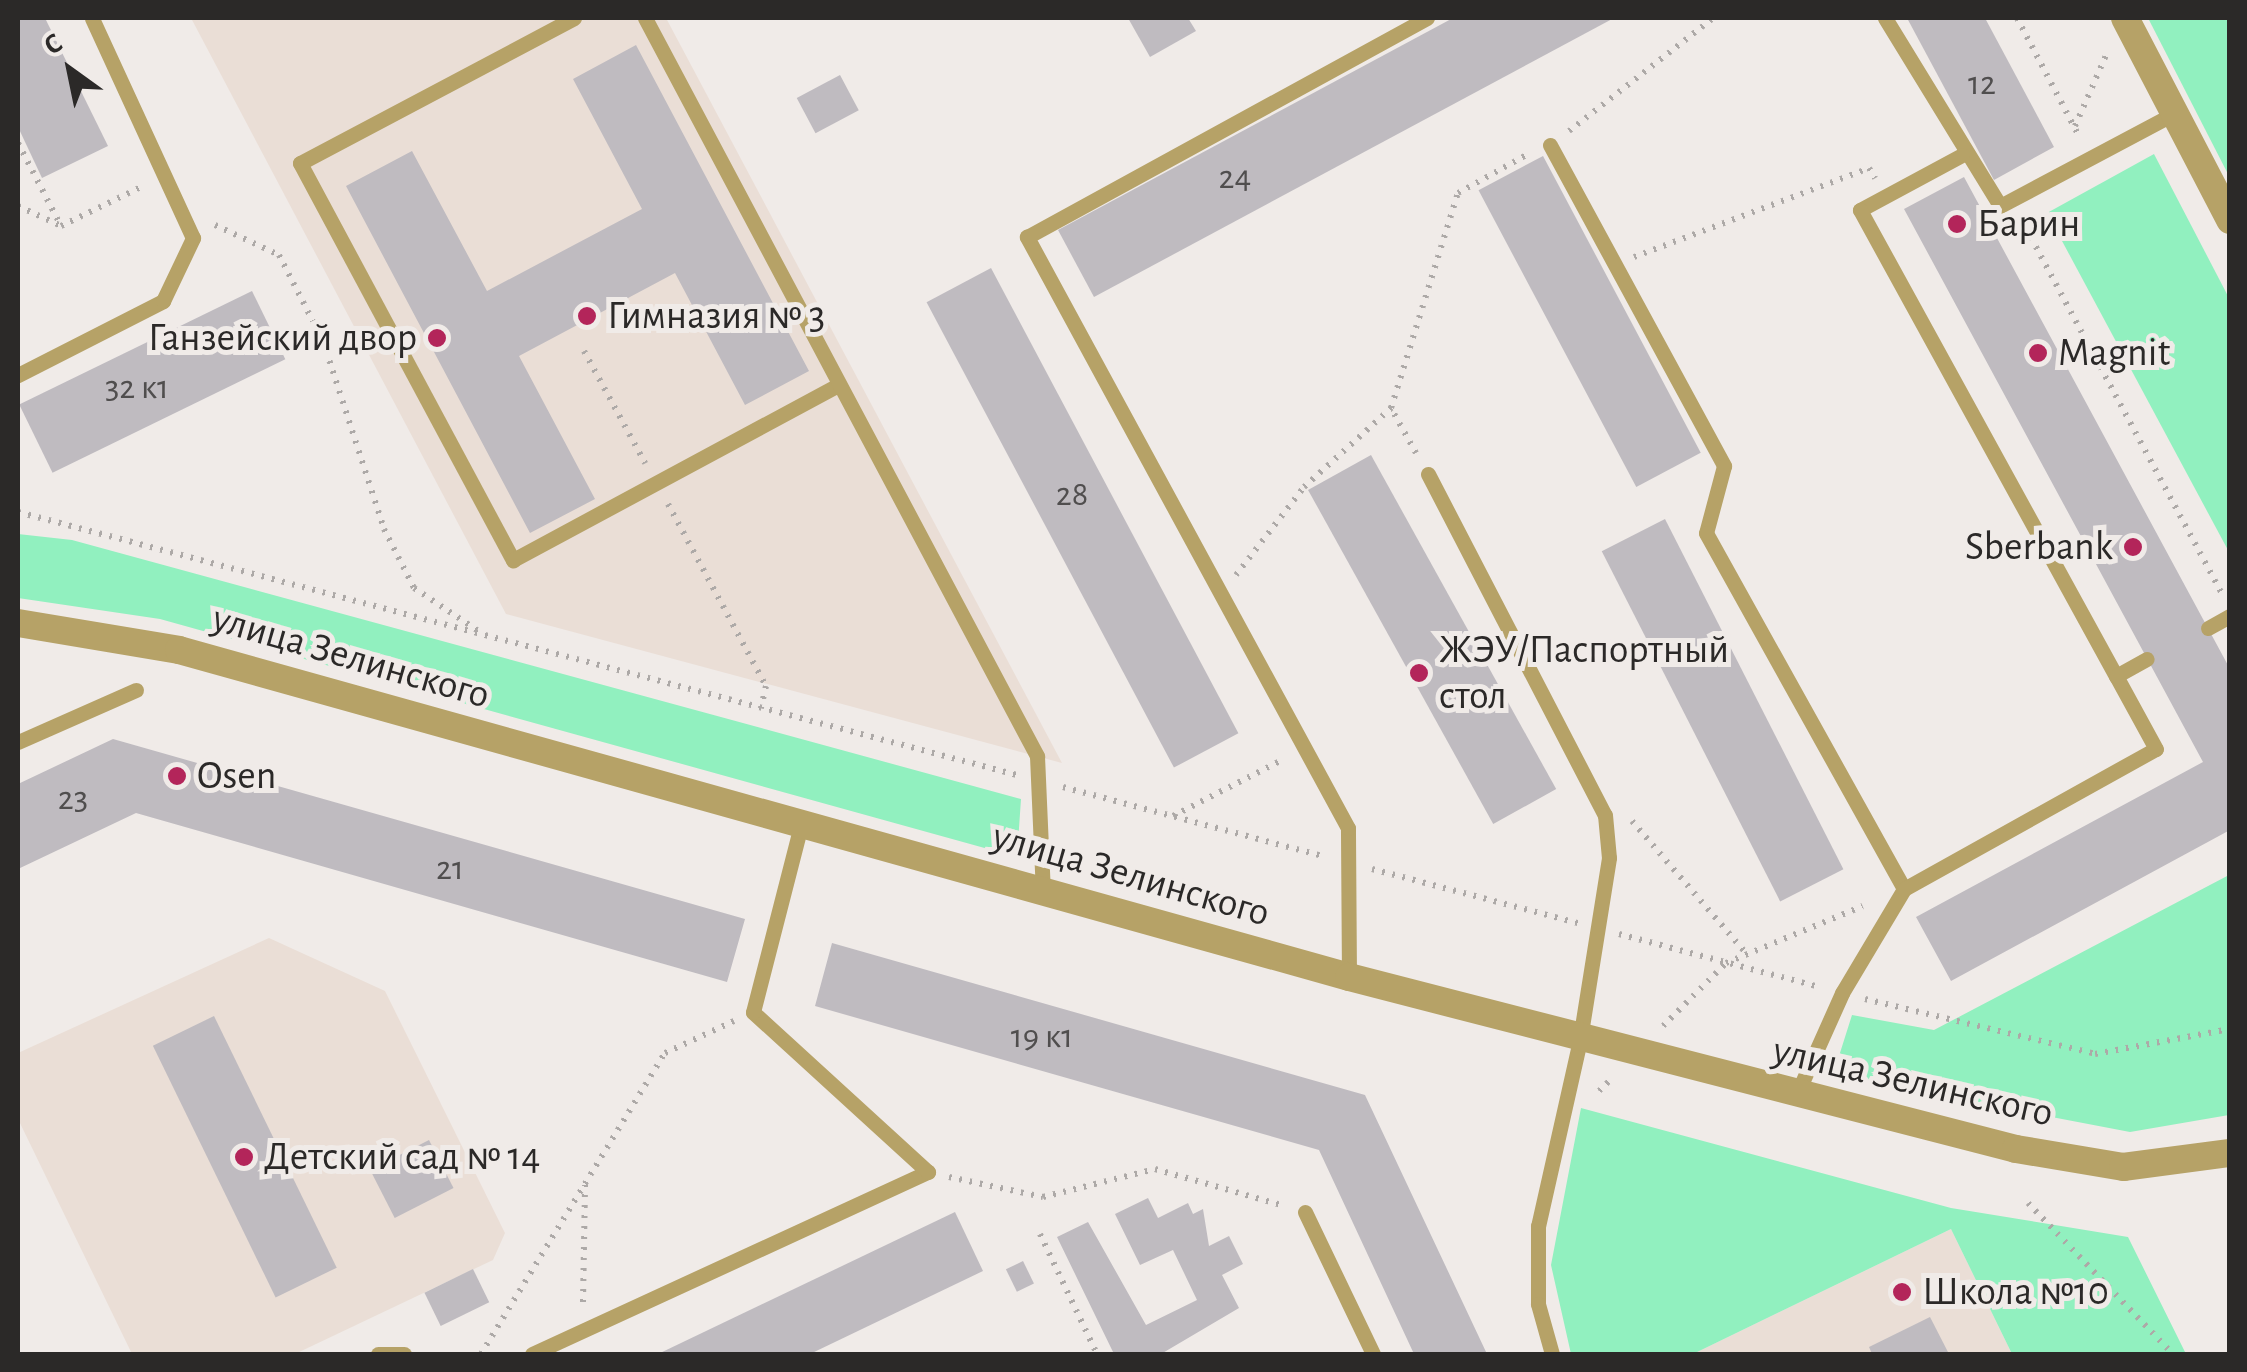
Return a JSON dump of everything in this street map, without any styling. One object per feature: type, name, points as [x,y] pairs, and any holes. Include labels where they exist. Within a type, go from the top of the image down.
[{"type":"street","points":[[2120,26],[2174,113],[2230,220]]},
{"type":"street","name":"улица Зелинского","points":[[18,623],[179,650],[1348,977],[1796,1096],[2080,1162],[2161,1165],[2230,1153]]},
{"type":"lane","points":[[18,376],[163,300],[192,238],[180,203],[92,18]]},
{"type":"lane","points":[[574,18],[300,162],[514,560],[838,385]]},
{"type":"lane","points":[[644,18],[1037,756],[1043,892]]},
{"type":"lane","points":[[1348,977],[1348,828],[1308,748],[1027,237],[1427,18]]},
{"type":"lane","points":[[1885,18],[1962,155],[2000,206],[2174,113]]},
{"type":"lane","points":[[1550,145],[1724,466],[1706,533],[1904,889]]},
{"type":"lane","points":[[1796,1096],[1842,993],[1904,889],[2156,748],[1860,210],[1962,155]]},
{"type":"lane","points":[[1428,474],[1590,770],[1609,858],[1580,1040],[1534,1259],[1552,1354]]},
{"type":"lane","points":[[2208,628],[2230,616]]},
{"type":"lane","points":[[2116,676],[2147,659]]},
{"type":"lane","points":[[18,742],[136,690]]},
{"type":"lane","points":[[532,1354],[928,1172],[753,1012],[801,825]]},
{"type":"lane","points":[[1305,1212],[1373,1354]]},
{"type":"lane","points":[[378,1354],[404,1354]]},
{"type":"path","points":[[1223,592],[1304,487],[1391,408],[1458,193],[1550,145],[1714,18]]},
{"type":"path","points":[[2017,18],[2091,158]]},
{"type":"path","points":[[2075,128],[2120,26]]},
{"type":"path","points":[[18,142],[61,226]]},
{"type":"path","points":[[1615,265],[1869,168],[1886,195]]},
{"type":"path","points":[[61,226],[166,174]]},
{"type":"path","points":[[2011,200],[2230,608]]},
{"type":"path","points":[[180,203],[279,255],[323,341],[384,529],[414,588],[482,634]]},
{"type":"path","points":[[18,206],[61,226]]},
{"type":"path","points":[[584,350],[766,686],[761,708]]},
{"type":"path","points":[[1391,408],[1428,474]]},
{"type":"path","points":[[18,512],[1726,963],[2095,1054],[2230,1030]]},
{"type":"path","points":[[1173,816],[1308,748]]},
{"type":"path","points":[[1626,812],[1746,954]]},
{"type":"path","points":[[1650,1040],[1726,963],[1904,889]]},
{"type":"path","points":[[481,1354],[665,1053],[753,1012]]},
{"type":"path","points":[[1599,1091],[1624,1066]]},
{"type":"path","points":[[928,1172],[1044,1197],[1155,1169],[1305,1212]]},
{"type":"path","points":[[582,1331],[585,1184]]},
{"type":"path","points":[[2028,1203],[2172,1354]]},
{"type":"path","points":[[1040,1234],[1098,1354]]},
{"type":"shaded area","name":"Гимназия № 3","points":[[191,18],[666,18],[1062,763],[506,614]]},
{"type":"shaded area","points":[[269,938],[385,991],[505,1233],[493,1260],[295,1354],[132,1354],[18,1119],[18,1053]]},
{"type":"shaded area","name":"Школа №10","points":[[1951,1229],[2012,1354],[1693,1354]]},
{"type":"green space","points":[[2148,18],[2229,18],[2229,176]]},
{"type":"green space","points":[[2154,154],[2229,298],[2229,552],[2047,213]]},
{"type":"green space","points":[[18,534],[72,540],[1021,799],[1017,857],[160,619],[18,598]]},
{"type":"green space","points":[[2229,875],[2229,1115],[2130,1132],[1833,1075],[1852,1015],[1934,1030]]},
{"type":"green space","points":[[1581,1108],[1951,1208],[2128,1237],[2186,1354],[2012,1354],[1951,1229],[1693,1354],[1571,1354],[1551,1265]]},
{"type":"building","points":[[18,18],[45,18],[108,146],[42,178],[18,127]]},
{"type":"building","points":[[1128,18],[1188,18],[1196,31],[1150,57]]},
{"type":"building","points":[[1453,18],[1614,18],[1094,297],[1058,230]]},
{"type":"building","points":[[1907,18],[1985,18],[2054,147],[1994,180]]},
{"type":"building","points":[[636,45],[809,371],[745,405],[675,273],[519,356],[595,499],[530,533],[346,186],[412,151],[487,291],[642,209],[573,79]]},
{"type":"building","points":[[840,75],[859,110],[816,133],[797,98]]},
{"type":"building","points":[[1543,156],[1701,453],[1636,487],[1479,190]]},
{"type":"building","points":[[1964,177],[2230,669],[2230,830],[1951,981],[1916,917],[2203,762],[1904,209]]},
{"type":"building","points":[[991,268],[1238,733],[1174,768],[927,302]]},
{"type":"building","points":[[252,291],[285,359],[53,473],[19,405]]},
{"type":"building","points":[[1371,455],[1556,789],[1493,824],[1308,490]]},
{"type":"building","points":[[1665,519],[1843,869],[1780,901],[1602,551]]},
{"type":"building","points":[[113,739],[745,919],[727,982],[136,813],[18,869],[18,784]]},
{"type":"building","points":[[832,943],[1365,1095],[1487,1354],[1414,1354],[1319,1150],[815,1006]]},
{"type":"building","name":"Детский сад № 14","points":[[214,1016],[337,1268],[276,1297],[153,1046]]},
{"type":"building","points":[[429,1140],[454,1188],[395,1218],[370,1170]]},
{"type":"building","points":[[1148,1198],[1158,1218],[1188,1203],[1193,1214],[1203,1209],[1209,1246],[1229,1236],[1243,1264],[1222,1275],[1239,1308],[1161,1354],[1114,1354],[1057,1237],[1088,1222],[1146,1325],[1197,1300],[1173,1250],[1140,1265],[1115,1214]]},
{"type":"building","points":[[955,1212],[983,1271],[810,1354],[658,1354]]},
{"type":"building","points":[[1023,1261],[1034,1283],[1017,1292],[1006,1269]]},
{"type":"building","points":[[473,1269],[489,1302],[441,1326],[424,1293]]},
{"type":"building","points":[[1930,1317],[1949,1354],[1872,1354],[1869,1347]]},
{"type":"place","name":"Барин","points":[[1957,224]]},
{"type":"place","name":"Гимназия № 3","points":[[587,316]]},
{"type":"place","name":"Ганзейский двор","points":[[437,338]]},
{"type":"place","name":"Magnit","points":[[2038,353]]},
{"type":"place","name":"Sberbank","points":[[2133,547]]},
{"type":"place","name":"ЖЭУ/Паспортный стол","points":[[1419,673]]},
{"type":"place","name":"Osen","points":[[177,776]]},
{"type":"place","name":"Детский сад № 14","points":[[244,1157]]},
{"type":"place","name":"Школа №10","points":[[1902,1292]]}]
